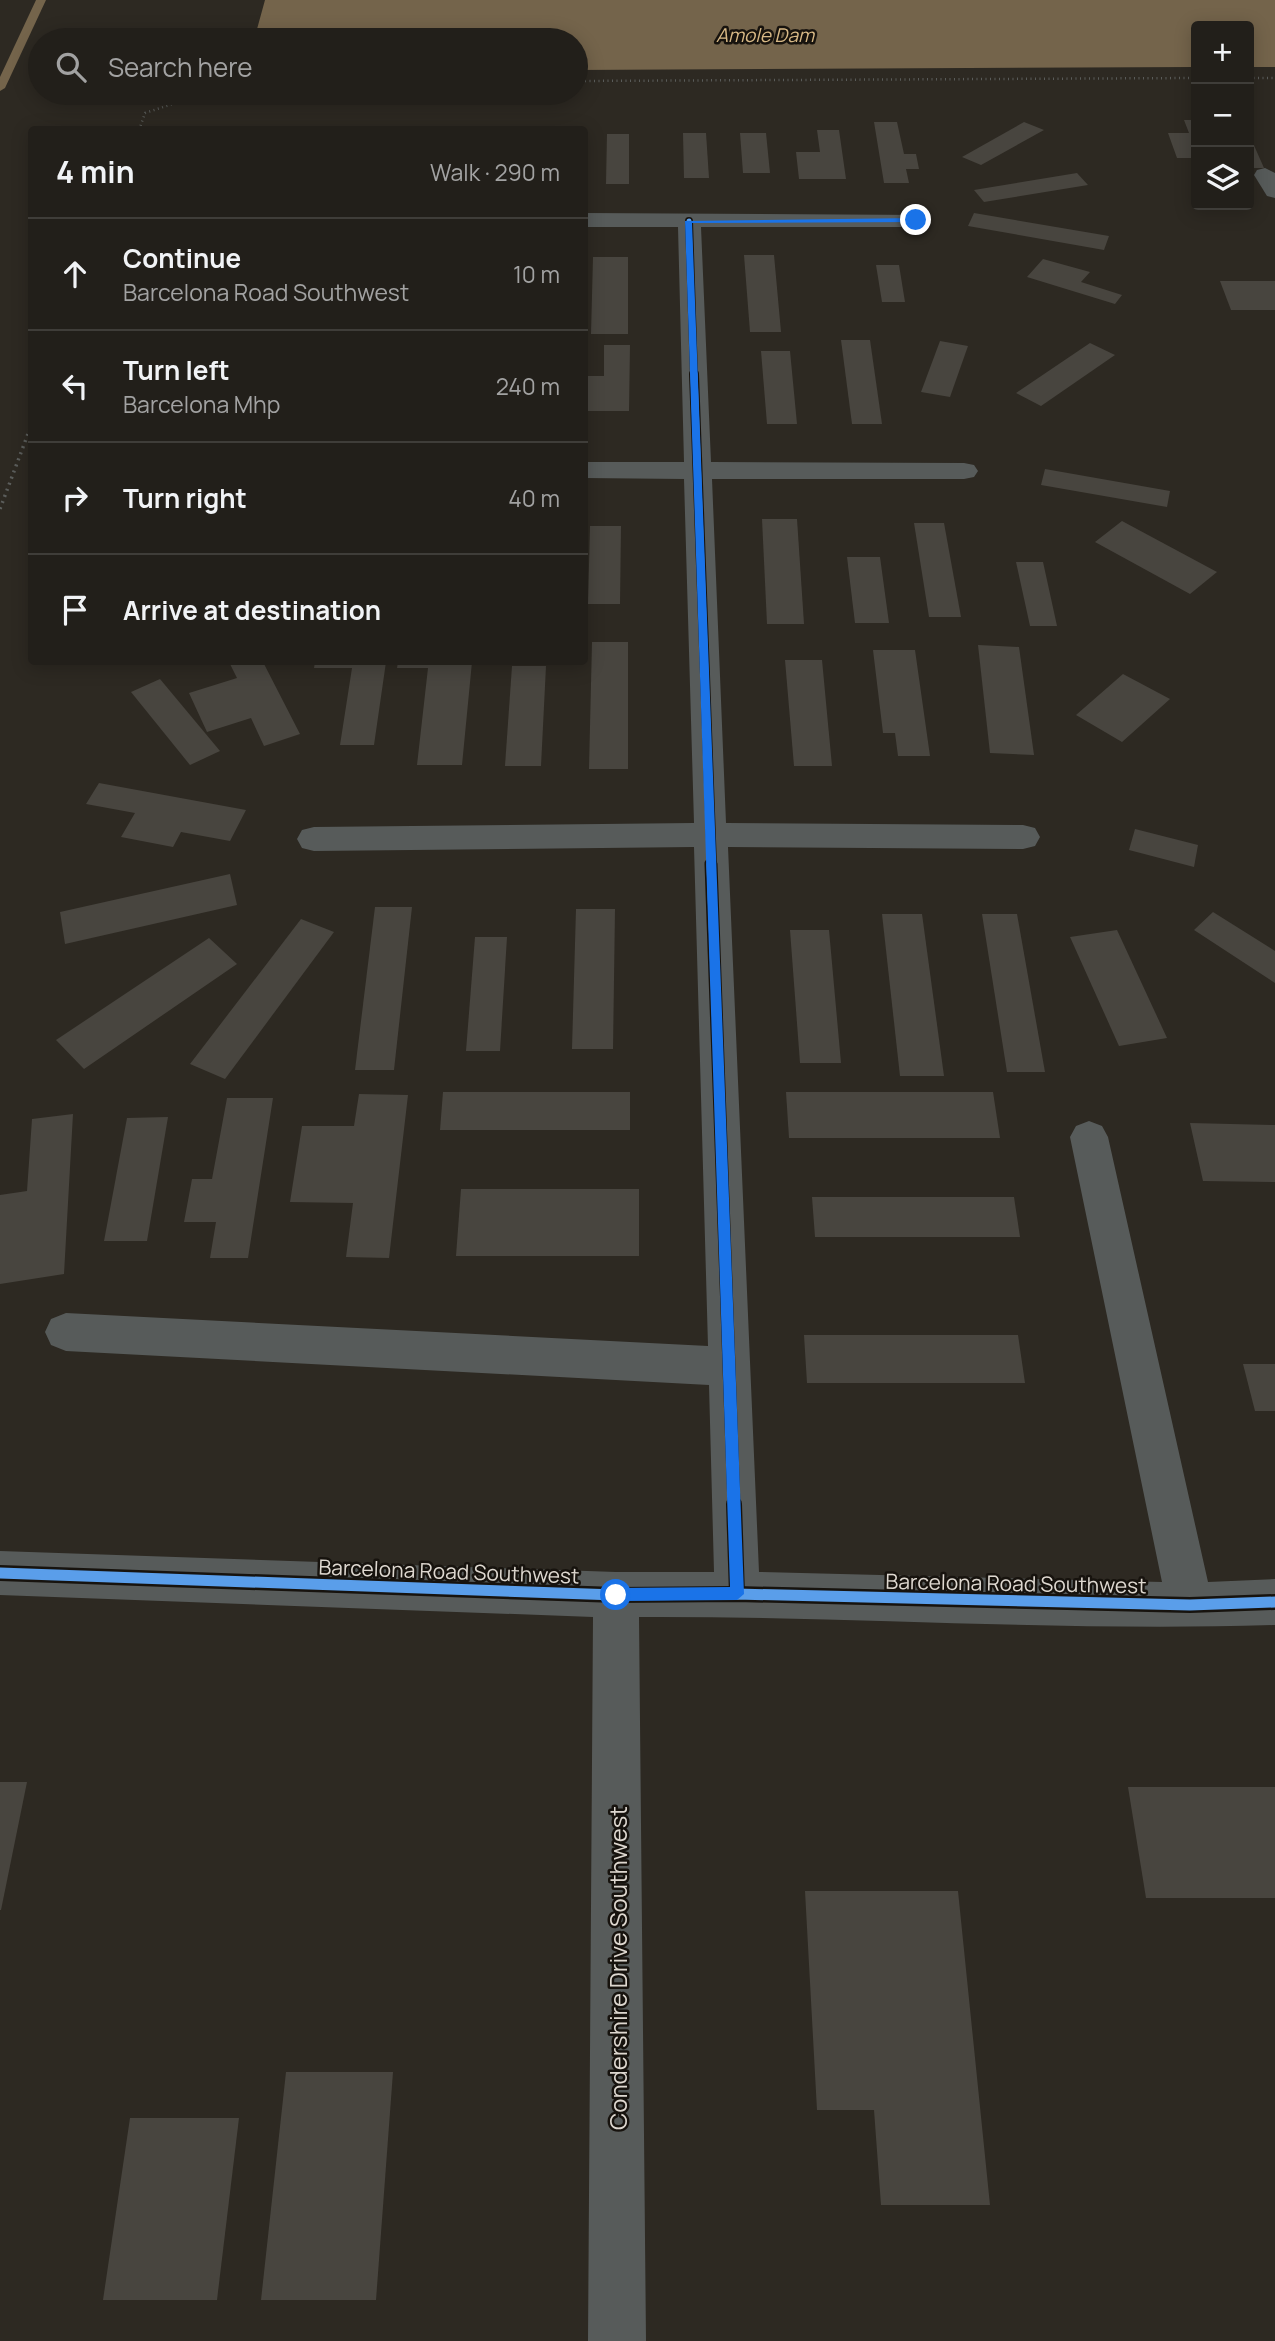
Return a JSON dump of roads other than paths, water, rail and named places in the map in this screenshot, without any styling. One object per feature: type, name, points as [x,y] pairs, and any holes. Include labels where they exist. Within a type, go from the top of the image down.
[{"type":"street","points":[[588,220],[916,220]]},
{"type":"street","points":[[689,221],[737,1594]]},
{"type":"street","points":[[588,470],[964,471]]},
{"type":"street","points":[[314,839],[710,835],[1023,837]]},
{"type":"street","points":[[1089,1137],[1191,1605]]},
{"type":"street","points":[[66,1332],[729,1367]]},
{"type":"street","name":"Barcelona Road Southwest","points":[[0,1573],[616,1595],[737,1594],[1191,1605],[1275,1602]]},
{"type":"street","name":"Condershire Drive Southwest","points":[[616,1595],[617,2341]]},
{"type":"water","name":"Amole Dam","points":[[265,0],[1275,0],[1275,67],[1254,67],[1254,21],[1191,21],[1191,67],[588,70],[588,28],[257,28]]},
{"type":"waterway","points":[[0,88],[41,0]]}]
